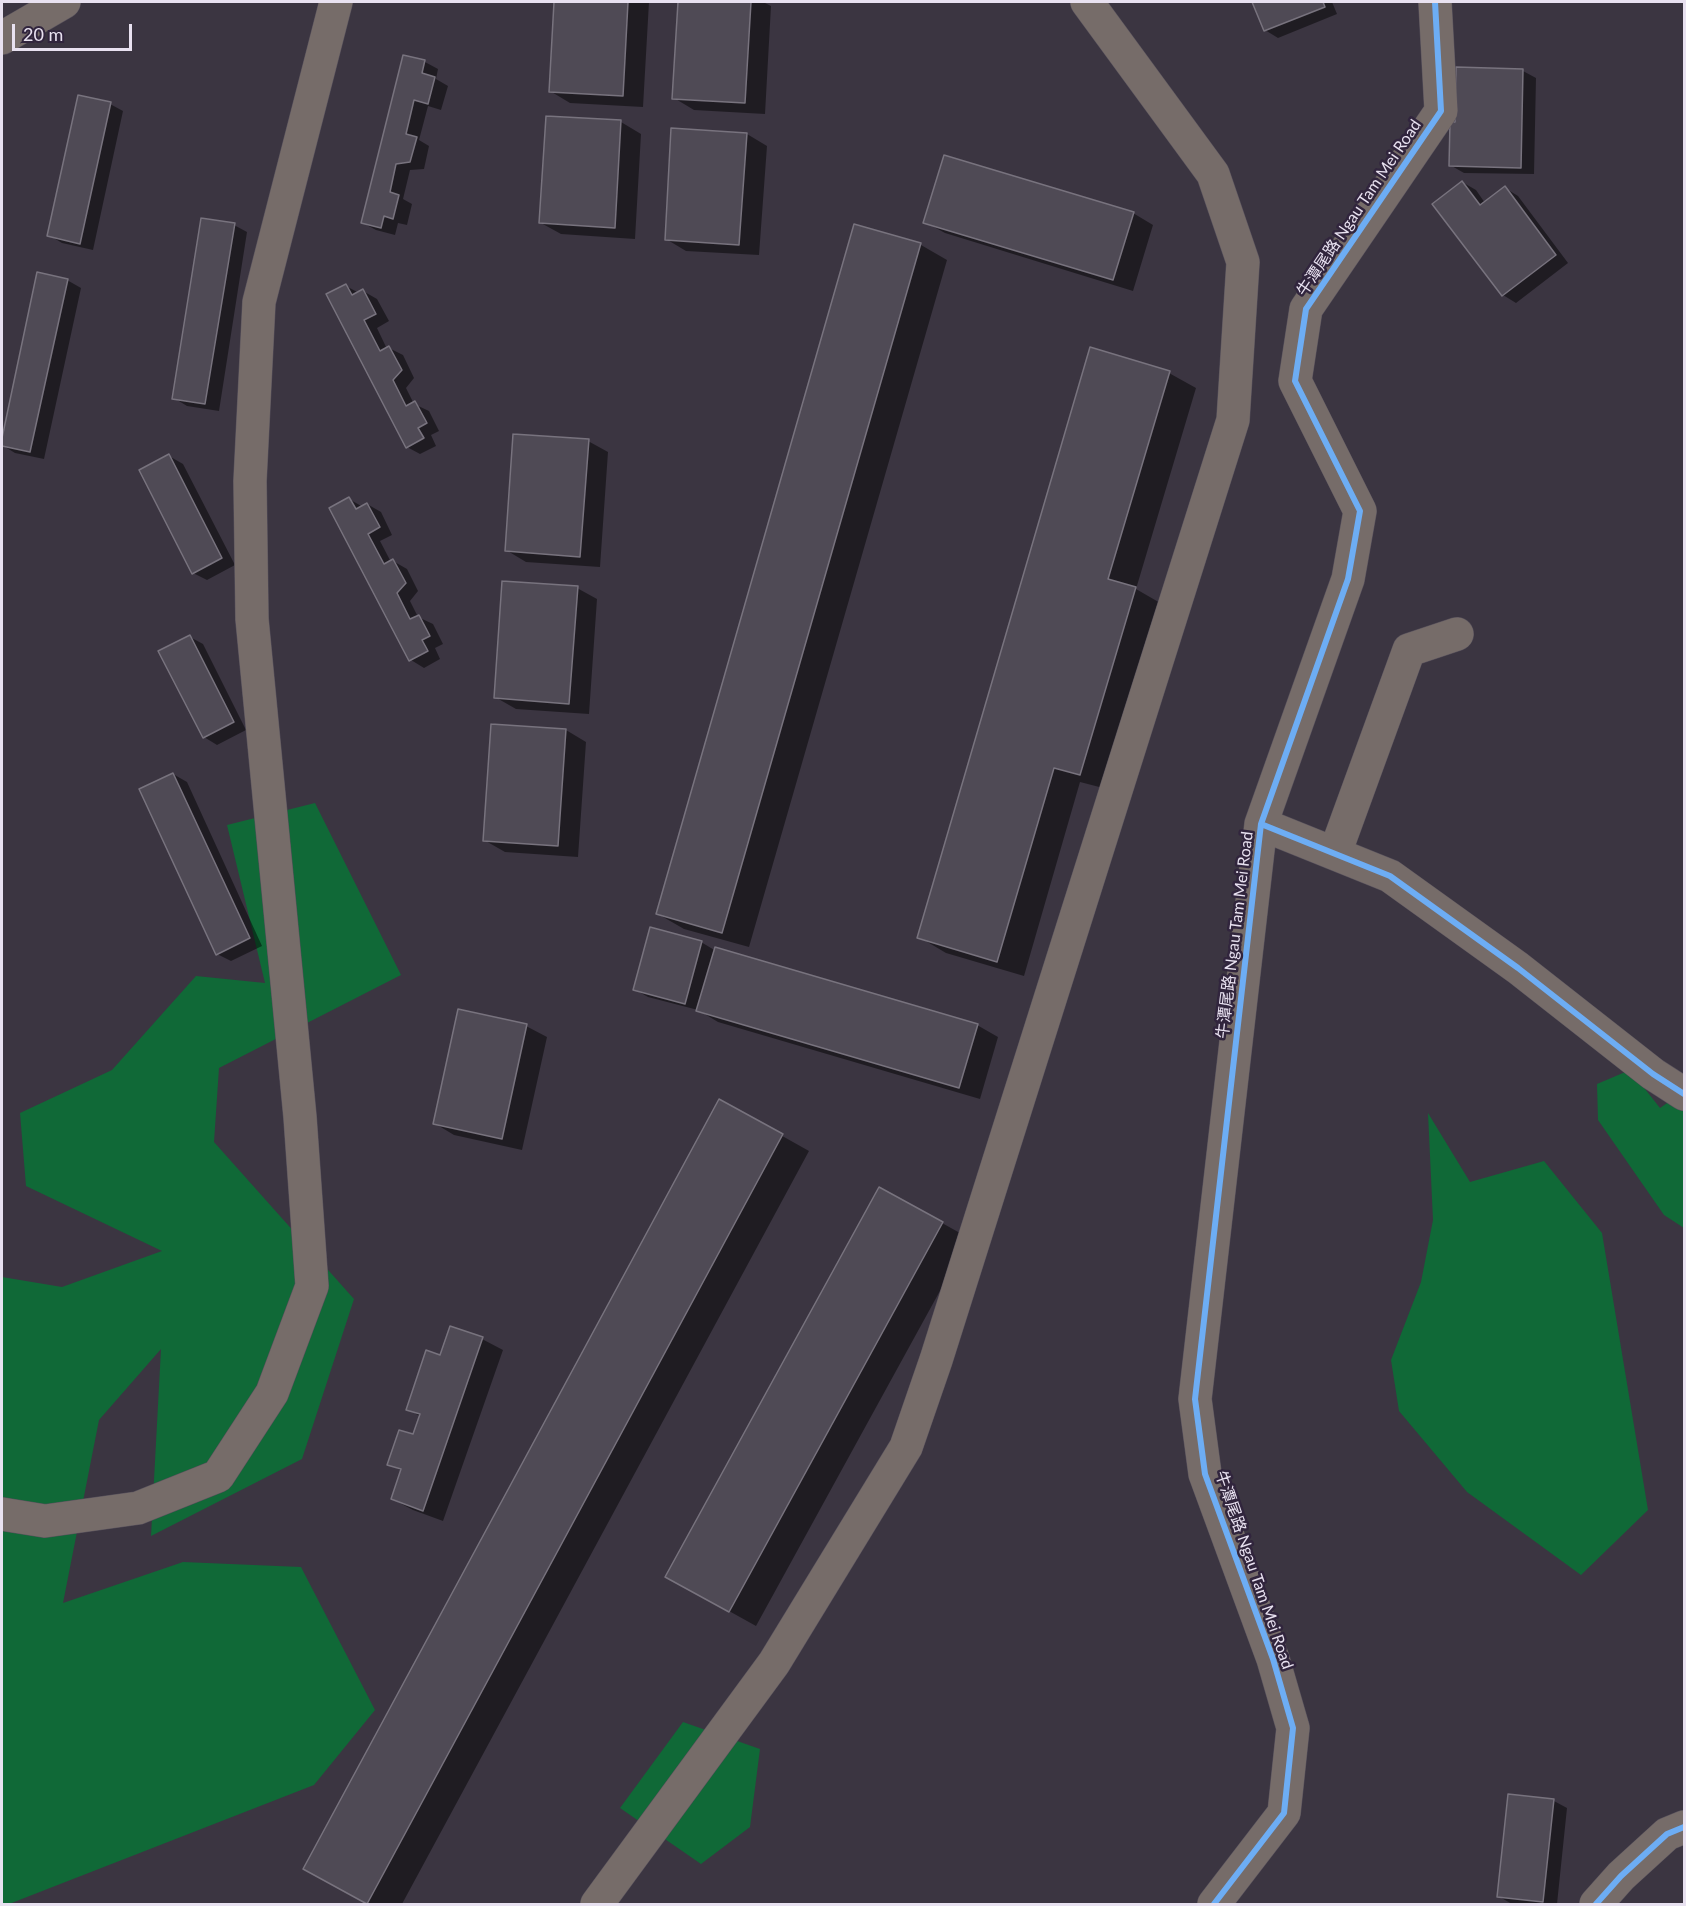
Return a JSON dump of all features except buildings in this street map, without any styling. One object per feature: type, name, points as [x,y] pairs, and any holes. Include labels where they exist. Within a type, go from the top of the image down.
[{"type":"street","points":[[2,38],[64,2]]},
{"type":"street","points":[[2,1514],[45,1521],[138,1508],[218,1476],[272,1393],[312,1286],[299,1106],[252,619],[250,481],[259,302],[336,2]]},
{"type":"street","points":[[597,1905],[774,1663],[906,1447],[936,1360],[1233,420],[1243,262],[1213,174],[1087,2]]},
{"type":"street","name":"牛潭尾路 Ngau Tam Mei Road","points":[[1214,1905],[1284,1813],[1293,1728],[1273,1659],[1205,1474],[1196,1399],[1261,824],[1348,579],[1360,511],[1294,381],[1306,309],[1441,111],[1435,2]]},
{"type":"street","points":[[1335,853],[1409,650],[1457,634]]},
{"type":"street","points":[[1261,824],[1390,876],[1518,968],[1653,1074],[1684,1094]]},
{"type":"street","points":[[1596,1905],[1621,1876],[1667,1834],[1684,1827]]},
{"type":"green space","points":[[315,803],[401,975],[219,1068],[214,1142],[354,1299],[302,1459],[151,1536],[161,1349],[99,1420],[63,1603],[183,1562],[301,1567],[375,1710],[314,1785],[9,1904],[2,1904],[2,1277],[62,1287],[162,1251],[26,1186],[20,1113],[112,1070],[196,976],[265,983],[227,825]]},
{"type":"green space","points":[[1630,1070],[1660,1108],[1684,1091],[1684,1228],[1664,1215],[1598,1120],[1597,1084]]},
{"type":"green space","points":[[1428,1113],[1470,1182],[1544,1161],[1602,1233],[1648,1510],[1581,1575],[1467,1492],[1399,1411],[1391,1360],[1421,1282],[1433,1220]]},
{"type":"green space","points":[[683,1722],[760,1749],[750,1827],[701,1864],[620,1808]]},
{"type":"cycle path","points":[[1214,1904],[1284,1813],[1293,1728],[1273,1659],[1205,1474],[1195,1399],[1261,824],[1348,579],[1360,511],[1295,381],[1306,309],[1441,111],[1435,2]]},
{"type":"cycle path","points":[[1261,824],[1390,876],[1518,968],[1653,1074],[1684,1094]]},
{"type":"cycle path","points":[[1596,1904],[1621,1876],[1667,1834],[1684,1827]]}]
